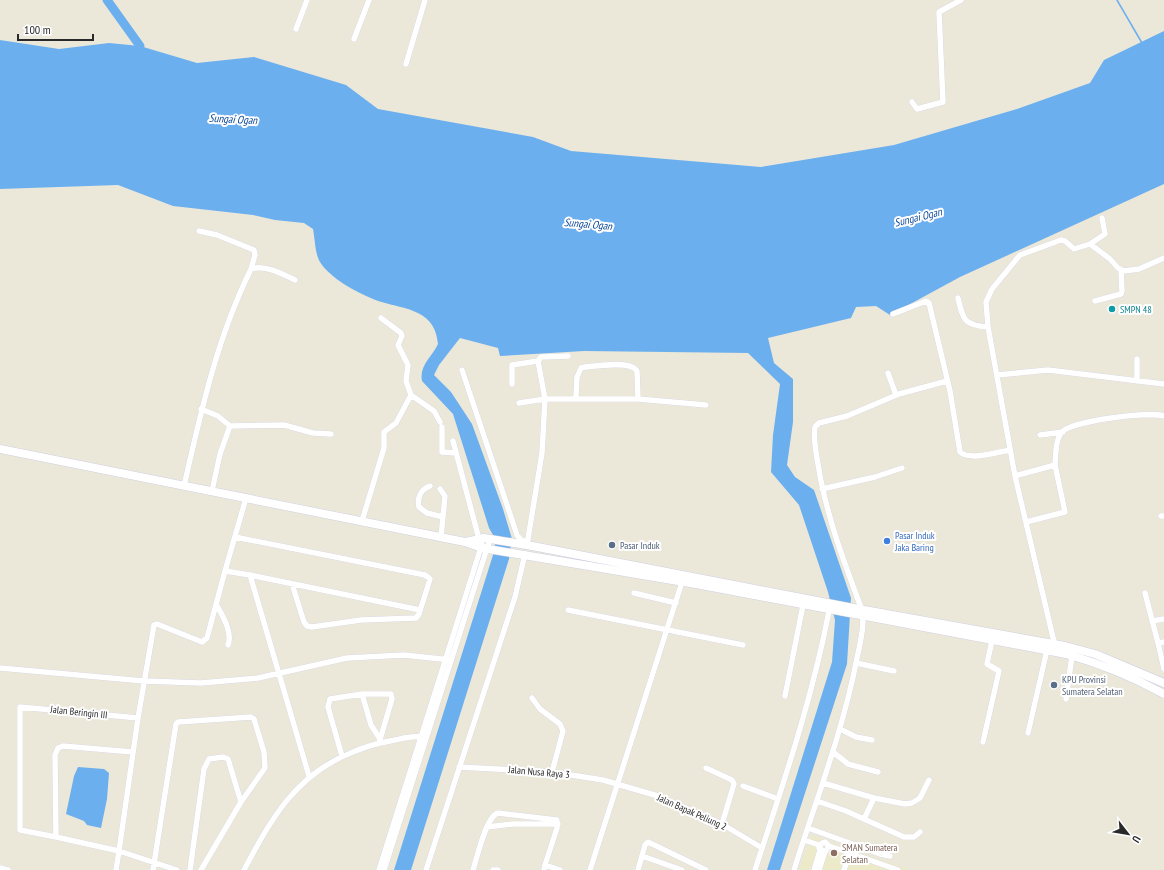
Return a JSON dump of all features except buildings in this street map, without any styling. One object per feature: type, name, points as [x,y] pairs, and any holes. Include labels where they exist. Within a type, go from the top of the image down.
[{"type":"street","points":[[296,29],[307,0]]},
{"type":"street","points":[[354,39],[370,0]]},
{"type":"street","points":[[406,64],[425,0]]},
{"type":"street","points":[[912,102],[917,109],[943,102],[939,12],[961,0]]},
{"type":"street","points":[[1055,648],[1015,476],[988,327],[986,302],[989,295],[1020,255],[1061,240],[1065,241],[1074,249],[1090,244],[1105,234],[1102,218]]},
{"type":"street","points":[[184,486],[201,409],[215,359],[234,303],[255,259],[254,250],[217,235],[199,231]]},
{"type":"street","points":[[1090,244],[1121,270],[1128,271],[1138,269],[1164,258]]},
{"type":"street","points":[[251,269],[267,269],[295,280]]},
{"type":"street","points":[[1095,301],[1121,294],[1121,270]]},
{"type":"street","points":[[958,298],[964,320],[973,325],[988,327]]},
{"type":"street","points":[[893,314],[916,304],[926,301],[929,303],[947,380],[960,452],[964,455],[972,456],[1010,450]]},
{"type":"street","points":[[381,318],[401,333],[402,336],[398,345],[408,367],[406,381],[411,395],[434,411],[441,424],[442,452],[456,453]]},
{"type":"street","points":[[512,384],[512,365],[538,361],[542,357],[568,356]]},
{"type":"street","points":[[1137,359],[1137,381]]},
{"type":"street","points":[[527,544],[542,453],[544,399],[538,361]]},
{"type":"street","points":[[576,397],[577,377],[581,368],[626,364],[634,367],[638,371],[638,399]]},
{"type":"street","points":[[462,370],[517,536],[527,544]]},
{"type":"street","points":[[997,375],[1048,370],[1164,384]]},
{"type":"street","points":[[888,373],[896,395]]},
{"type":"street","points":[[794,870],[840,729],[856,663],[862,613],[839,549],[822,489],[815,434],[817,425],[860,411],[896,395],[947,380]]},
{"type":"street","points":[[362,521],[384,448],[384,432],[386,428],[396,424],[411,395]]},
{"type":"street","points":[[519,403],[544,399],[576,397],[638,399],[706,405]]},
{"type":"street","points":[[201,409],[218,416],[230,426],[284,425],[313,432],[331,434]]},
{"type":"street","points":[[1040,435],[1063,432],[1094,422],[1123,416],[1147,414],[1164,416]]},
{"type":"street","points":[[212,491],[220,454],[230,426]]},
{"type":"street","points":[[1026,522],[1065,512],[1055,465],[1057,446],[1063,432]]},
{"type":"street","points":[[384,870],[448,659],[487,548],[487,539],[453,441]]},
{"type":"street","points":[[0,449],[441,537],[511,553],[683,578],[803,606],[852,611],[1047,650],[1055,648],[1072,656],[1115,669],[1164,694]]},
{"type":"street","points":[[1015,476],[1055,465]]},
{"type":"street","points":[[822,489],[876,477],[902,468]]},
{"type":"street","points":[[430,486],[421,492],[419,507],[427,513],[443,517]]},
{"type":"street","points":[[440,489],[446,496],[441,537]]},
{"type":"street","points":[[116,870],[138,718],[155,624],[202,642],[207,638],[246,498]]},
{"type":"street","points":[[235,537],[425,575],[429,577],[430,581],[418,615],[414,619],[361,620],[310,627],[304,622],[292,584]]},
{"type":"street","points":[[465,542],[487,539],[527,544],[830,608]]},
{"type":"street","points":[[426,870],[515,597],[525,554]]},
{"type":"street","points":[[225,571],[420,610]]},
{"type":"street","points":[[250,575],[309,776]]},
{"type":"street","points":[[590,870],[683,578]]},
{"type":"street","points":[[634,593],[676,603]]},
{"type":"street","points":[[1145,593],[1152,621],[1161,642],[1164,669]]},
{"type":"street","points":[[216,604],[228,631],[230,638],[228,645]]},
{"type":"street","points":[[785,696],[803,606]]},
{"type":"street","points":[[755,870],[803,722],[821,654],[830,608]]},
{"type":"street","points":[[568,610],[743,645]]},
{"type":"street","points":[[862,613],[1095,654],[1164,683]]},
{"type":"street","points":[[1152,621],[1164,619]]},
{"type":"street","points":[[983,742],[1000,671],[987,664],[992,640]]},
{"type":"street","points":[[1028,733],[1047,650]]},
{"type":"street","points":[[0,668],[144,681],[217,683],[258,678],[347,658],[404,655],[448,659]]},
{"type":"street","points":[[1066,699],[1072,656]]},
{"type":"street","points":[[856,663],[894,671]]},
{"type":"street","points":[[342,756],[328,708],[328,702],[332,698],[362,694],[389,693],[392,696],[379,741]]},
{"type":"street","points":[[362,694],[371,725],[379,741]]},
{"type":"street","points":[[532,698],[540,709],[560,724],[563,730],[552,772]]},
{"type":"street","name":"Jalan Beringin III","points":[[56,837],[20,830],[20,707],[138,718]]},
{"type":"street","points":[[153,870],[174,729],[178,722],[248,716],[254,720],[264,752],[265,768],[241,802],[201,870]]},
{"type":"street","points":[[840,729],[856,737],[872,740]]},
{"type":"street","points":[[244,870],[276,815],[293,792],[309,776],[342,756],[379,741],[424,737]]},
{"type":"street","points":[[379,870],[424,737]]},
{"type":"street","points":[[133,752],[63,746],[58,748],[55,755],[56,837],[119,851],[177,870]]},
{"type":"street","points":[[833,752],[848,764],[878,772]]},
{"type":"street","points":[[190,870],[203,774],[205,765],[209,759],[223,756],[228,759],[241,802]]},
{"type":"street","name":"Jalan Nusa Raya 3","points":[[459,767],[552,772],[603,780],[617,785]]},
{"type":"street","points":[[706,768],[732,780],[734,784],[722,824]]},
{"type":"street","points":[[823,783],[874,798],[905,804],[912,803],[920,798],[929,780]]},
{"type":"street","name":"Jalan Bapak Peliung 2","points":[[617,785],[658,796],[722,824],[762,848]]},
{"type":"street","points":[[743,786],[778,798]]},
{"type":"street","points":[[864,819],[874,798]]},
{"type":"street","points":[[817,801],[864,819],[904,837],[914,837],[920,832]]},
{"type":"street","points":[[473,870],[492,816],[498,813],[554,818],[558,824]]},
{"type":"street","points":[[487,827],[513,824],[558,824]]},
{"type":"street","points":[[558,824],[544,868],[560,870]]},
{"type":"street","points":[[808,828],[880,854],[890,856]]},
{"type":"street","points":[[804,840],[822,849]]},
{"type":"street","points":[[638,870],[645,845],[650,842],[706,870]]},
{"type":"street","points":[[814,870],[822,849],[829,846],[898,870]]},
{"type":"street","points":[[819,870],[822,849]]},
{"type":"street","points":[[844,870],[850,853]]},
{"type":"street","points":[[642,856],[682,870]]},
{"type":"street","points":[[0,868],[8,870]]},
{"type":"street","points":[[493,870],[498,870]]},
{"type":"shaded area","name":"SMAN Sumatera Selatan","points":[[812,836],[910,870],[799,870]]},
{"type":"water","name":"Sungai Ogan","points":[[1164,31],[1164,184],[960,277],[890,315],[876,306],[856,307],[851,318],[768,338],[774,363],[793,379],[793,422],[787,465],[795,477],[814,490],[851,598],[847,664],[780,870],[767,870],[832,662],[835,620],[828,592],[799,505],[771,472],[773,435],[780,384],[748,353],[584,351],[500,356],[498,348],[460,338],[439,365],[434,375],[451,392],[472,424],[503,509],[512,539],[509,559],[411,870],[394,870],[493,555],[496,540],[489,528],[453,414],[422,381],[422,370],[438,344],[435,332],[430,322],[414,311],[383,303],[359,293],[330,274],[318,259],[313,229],[304,223],[275,220],[253,215],[173,206],[118,185],[0,189],[0,40],[59,49],[109,43],[140,46],[197,63],[254,57],[346,85],[378,109],[533,137],[571,151],[761,167],[894,145],[1017,109],[1090,83],[1104,60]]},
{"type":"water","points":[[78,767],[104,769],[109,773],[107,799],[101,828],[87,825],[84,821],[66,814],[74,776]]},
{"type":"waterway","points":[[107,0],[140,46]]},
{"type":"waterway","points":[[1117,0],[1142,43]]},
{"type":"place","name":"SMPN 48","points":[[1112,309]]},
{"type":"place","name":"Pasar Induk Jaka Baring","points":[[887,541]]},
{"type":"place","name":"Pasar Induk","points":[[612,545]]},
{"type":"place","name":"KPU Provinsi Sumatera Selatan","points":[[1054,685]]},
{"type":"place","name":"SMAN Sumatera Selatan","points":[[834,853]]}]
